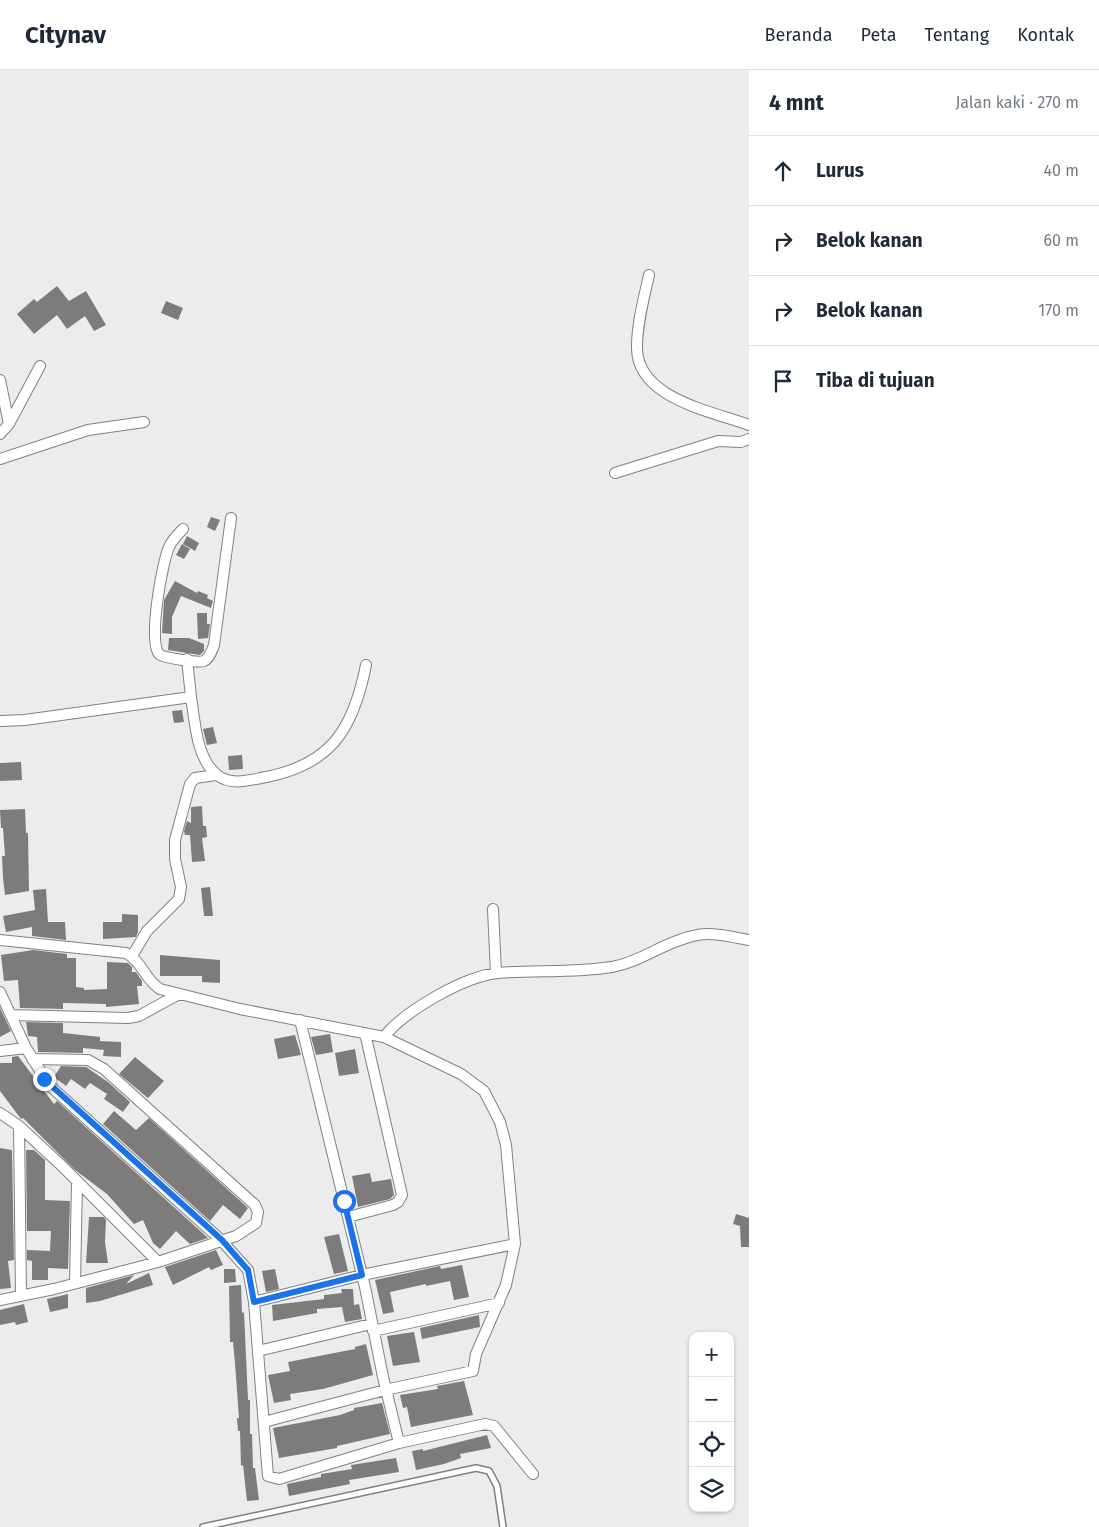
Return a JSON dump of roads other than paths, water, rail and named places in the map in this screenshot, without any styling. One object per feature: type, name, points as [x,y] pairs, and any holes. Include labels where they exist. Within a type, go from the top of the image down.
[{"type":"street","points":[[649,275],[637,348],[639,366],[646,378],[662,392],[749,425]]},
{"type":"street","points":[[3,430],[40,366]]},
{"type":"street","points":[[0,380],[3,430]]},
{"type":"street","points":[[0,459],[88,430],[144,422]]},
{"type":"street","points":[[615,473],[718,441],[741,442],[749,439]]},
{"type":"street","points":[[183,529],[175,537],[168,549],[163,566],[154,626],[159,654],[171,659],[204,661],[212,652],[214,645],[231,518]]},
{"type":"street","points":[[187,659],[197,737],[204,755],[216,775],[228,781],[240,782],[287,773],[319,757],[340,736],[354,712],[360,696],[366,665]]},
{"type":"street","points":[[0,721],[25,720],[191,697]]},
{"type":"street","points":[[132,956],[147,931],[179,899],[181,888],[175,859],[175,840],[190,784],[195,778],[216,775]]},
{"type":"street","points":[[493,909],[496,973]]},
{"type":"street","points":[[384,1036],[402,1017],[420,1005],[464,984],[496,973],[612,967],[650,955],[693,935],[706,934],[749,940]]},
{"type":"street","points":[[0,940],[118,952],[132,956],[153,984],[160,989],[240,1009],[384,1036],[461,1074],[484,1091],[500,1122],[506,1145],[515,1244],[512,1266],[499,1304],[478,1348],[473,1370],[385,1390],[264,1422]]},
{"type":"street","points":[[0,992],[26,1048],[49,1085],[222,1240],[248,1270],[254,1302],[268,1476],[272,1479],[279,1479],[399,1443],[490,1424],[494,1426],[533,1474]]},
{"type":"street","points":[[11,1015],[128,1018],[139,1016],[179,994]]},
{"type":"street","points":[[300,1020],[362,1275],[385,1390],[399,1443]]},
{"type":"street","points":[[348,1217],[393,1205],[398,1202],[402,1195],[364,1033]]},
{"type":"street","points":[[0,1051],[26,1048]]},
{"type":"street","points":[[0,1300],[158,1262],[236,1236],[256,1223],[258,1212],[255,1206],[147,1105],[97,1064],[88,1060],[32,1059]]},
{"type":"street","points":[[0,1113],[19,1126],[158,1262]]},
{"type":"street","points":[[19,1126],[21,1296]]},
{"type":"street","points":[[75,1283],[77,1182]]},
{"type":"street","points":[[254,1302],[362,1275],[515,1244]]},
{"type":"street","points":[[258,1351],[499,1304]]},
{"type":"lane","points":[[203,1527],[476,1468],[490,1471],[496,1486],[503,1527]]}]
